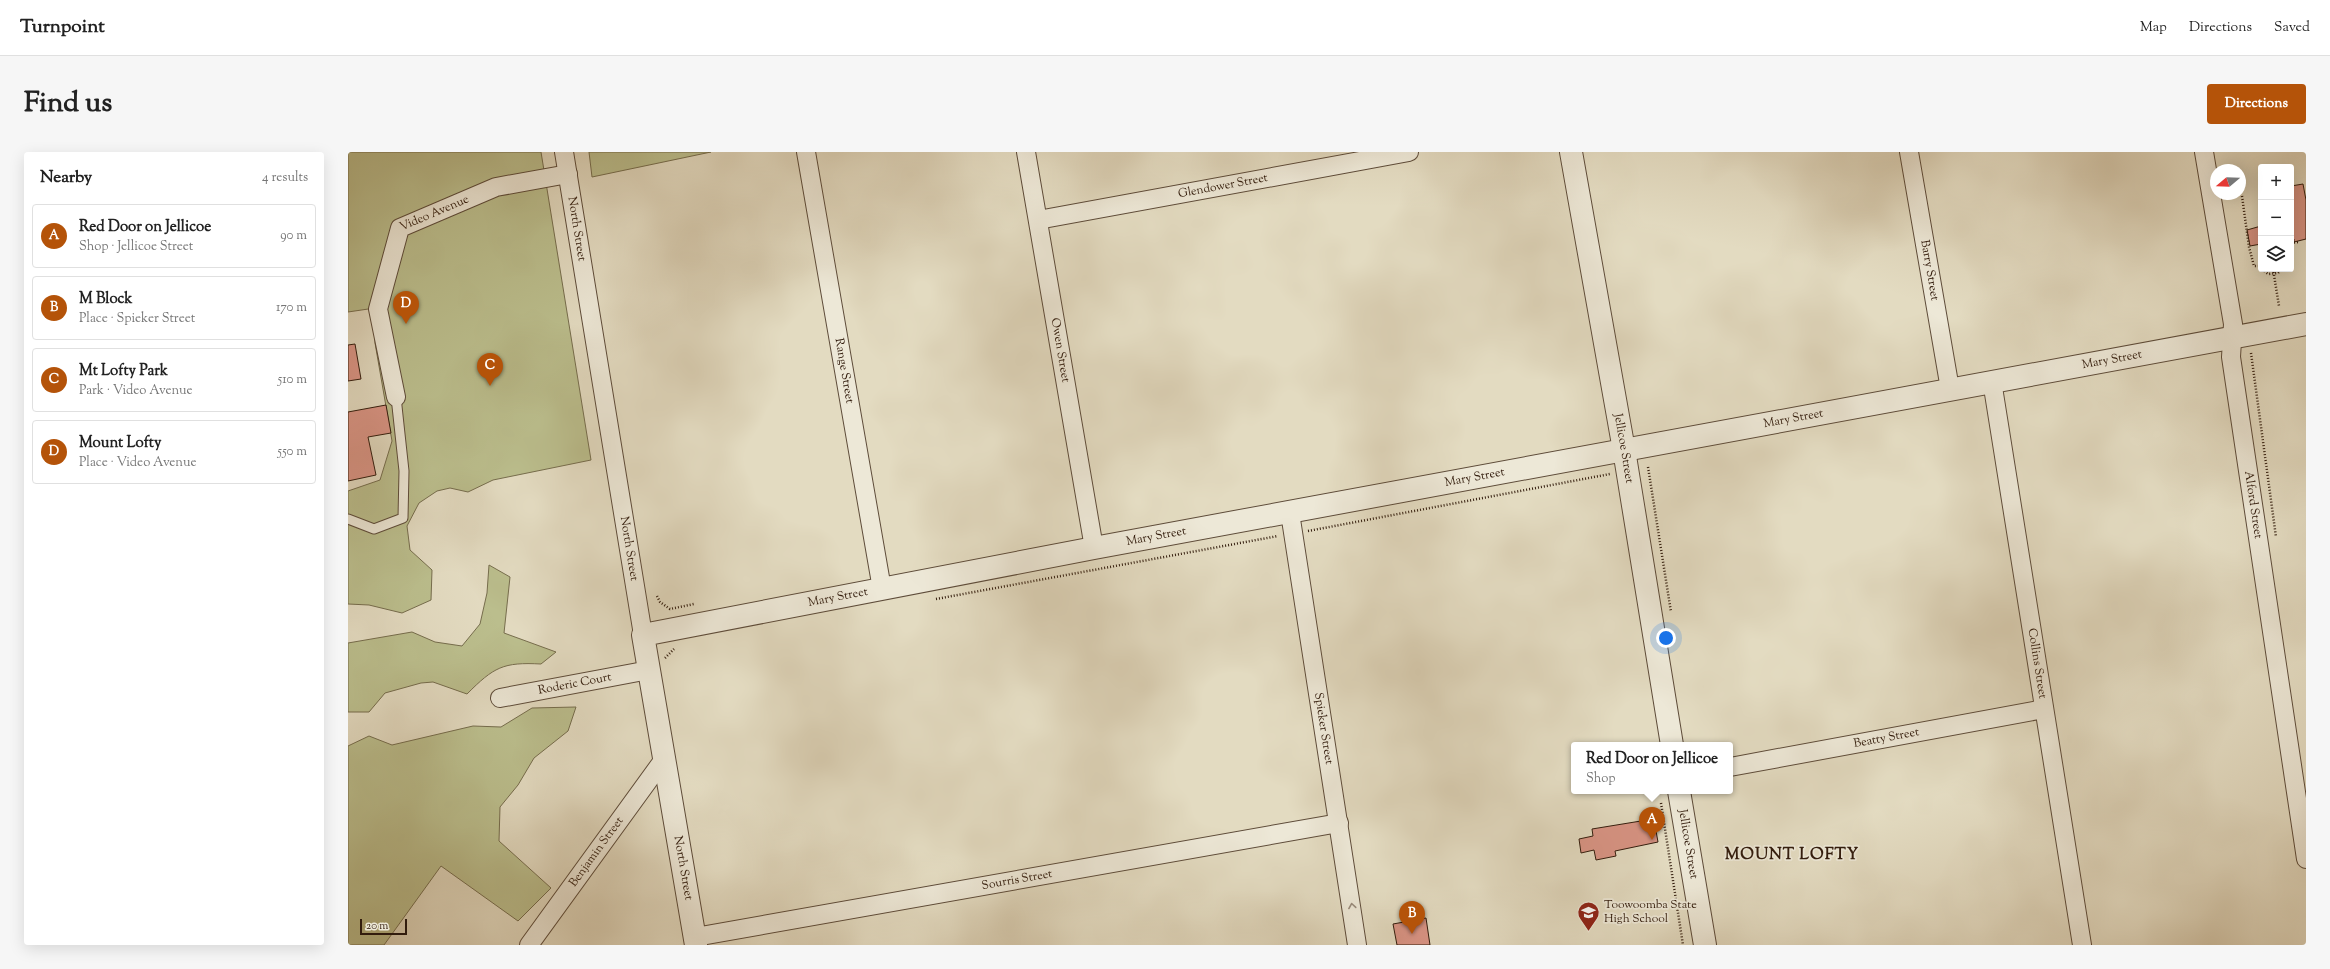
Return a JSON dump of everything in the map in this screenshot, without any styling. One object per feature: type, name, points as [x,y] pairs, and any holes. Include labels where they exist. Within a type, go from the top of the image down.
[{"type":"street","name":"North Street","points":[[564,152],[643,635],[656,665],[664,759],[695,941]]},
{"type":"street","name":"Range Street","points":[[806,152],[882,589]]},
{"type":"street","name":"Owen Street","points":[[1026,152],[1094,548]]},
{"type":"street","name":"Glendower Street","points":[[1038,220],[1409,152]]},
{"type":"street","name":"Jellicoe Street","points":[[1571,152],[1624,450],[1672,742]]},
{"type":"street","name":"Barry Street","points":[[1909,152],[1950,389]]},
{"type":"street","name":"Alford Street","points":[[2204,152],[2233,324],[2231,338],[2232,364],[2306,859]]},
{"type":"street","name":"Video Avenue","points":[[396,398],[378,309],[400,228],[496,187],[568,174]]},
{"type":"street","name":"Mary Street","points":[[643,635],[1094,548],[1291,523],[1624,450],[2306,324]]},
{"type":"street","name":"Collins Street","points":[[1992,381],[2082,945]]},
{"type":"street","name":"Spieker Street","points":[[1291,523],[1358,945]]},
{"type":"street","name":"Roderic Court","points":[[500,698],[656,665]]},
{"type":"street","name":"Beatty Street","points":[[1733,766],[2044,709]]},
{"type":"street","name":"Benjamin Street","points":[[529,945],[664,759]]},
{"type":"street","name":"Jellicoe Street","points":[[1670,795],[1705,945]]},
{"type":"street","name":"Sourris Street","points":[[695,941],[1339,823]]},
{"type":"lane","points":[[348,519],[374,529],[403,518],[404,471],[396,398]]},
{"type":"path","points":[[2242,200],[2248,247],[2254,266],[2258,267]]},
{"type":"path","points":[[2294,243],[2299,242]]},
{"type":"path","points":[[2266,272],[2268,274],[2274,274],[2277,272]]},
{"type":"path","points":[[2274,274],[2279,306]]},
{"type":"path","points":[[1648,467],[1671,614]]},
{"type":"path","points":[[931,600],[1291,523],[1610,474]]},
{"type":"path","points":[[656,665],[675,648]]},
{"type":"path","points":[[1670,795],[1662,820],[1683,945]]},
{"type":"green space","points":[[348,152],[541,152],[591,460],[493,480],[468,492],[450,488],[437,491],[419,503],[407,526],[410,550],[432,570],[431,600],[402,613],[369,605],[348,604],[348,491],[380,480],[392,441],[375,343],[375,308],[348,312]]},
{"type":"green space","points":[[589,152],[711,152],[592,177]]},
{"type":"green space","points":[[489,565],[510,577],[504,633],[556,652],[541,664],[517,664],[500,668],[492,672],[467,694],[433,682],[421,683],[385,693],[369,712],[348,712],[348,643],[412,632],[435,642],[462,646],[480,624],[487,593]]},
{"type":"green space","points":[[576,707],[568,731],[534,758],[518,785],[500,807],[499,841],[551,888],[518,921],[441,866],[384,945],[348,945],[348,746],[369,736],[392,745],[473,726],[501,727],[532,708]]},
{"type":"building","points":[[2303,184],[2306,200],[2306,239],[2294,242],[2294,200],[2294,186]]},
{"type":"building","points":[[2258,227],[2258,245],[2250,246],[2247,230]]},
{"type":"building","points":[[355,344],[361,379],[348,381],[348,345]]},
{"type":"building","points":[[386,405],[391,433],[368,437],[376,475],[348,481],[348,412]]},
{"type":"building","points":[[1654,820],[1658,842],[1615,851],[1616,856],[1596,860],[1594,850],[1581,853],[1579,839],[1593,836],[1592,829]]},
{"type":"building","points":[[1426,918],[1430,945],[1397,945],[1393,924]]},
{"type":"place","name":"Mount Lofty","points":[[406,324]]},
{"type":"place","name":"Mt Lofty Park","points":[[490,386]]},
{"type":"place","name":"Red Door on Jellicoe","points":[[1652,840]]},
{"type":"place","name":"Toowoomba State High School","points":[[1589,932]]},
{"type":"place","name":"M Block","points":[[1412,934]]},
{"type":"district","name":"MOUNT LOFTY","points":[[1792,855]]}]
